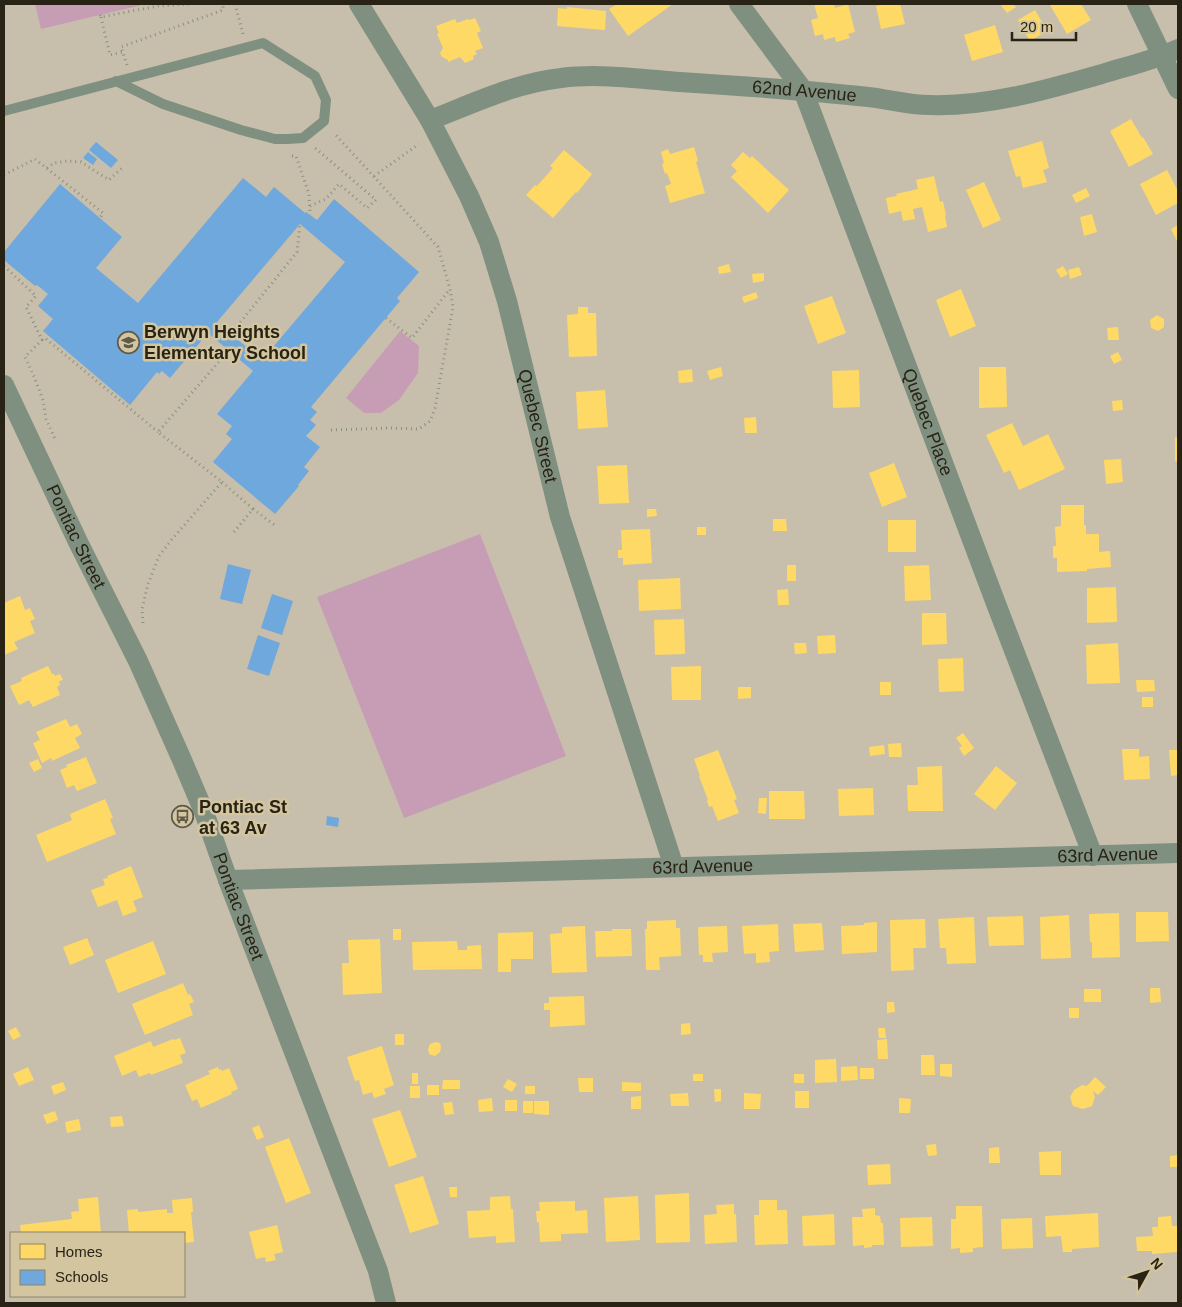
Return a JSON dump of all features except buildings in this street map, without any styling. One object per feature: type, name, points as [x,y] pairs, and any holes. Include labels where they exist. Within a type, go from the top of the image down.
[{"type":"street","name":"Quebec Street","points":[[359,4],[430,120],[469,196],[489,242],[507,301],[560,517],[674,867]]},
{"type":"street","name":"Quebec Place","points":[[739,4],[804,90],[1093,856]]},
{"type":"street","points":[[1137,4],[1170,52],[1178,89]]},
{"type":"street","name":"62nd Avenue","points":[[430,120],[500,93],[534,83],[561,78],[589,76],[804,90],[882,98],[926,105],[959,105],[988,102],[1064,84],[1170,52]]},
{"type":"street","name":"Pontiac Street","points":[[4,385],[79,544],[142,670],[204,812],[228,880],[378,1271],[386,1303]]},
{"type":"street","name":"63rd Avenue","points":[[228,880],[1178,853]]},
{"type":"lane","points":[[4,111],[130,77],[263,42],[314,76],[326,100],[324,122],[303,138],[275,139],[241,130],[163,104],[116,81]]},
{"type":"path","points":[[158,6],[164,4]]},
{"type":"path","points":[[122,52],[110,55],[100,16],[158,6],[191,4]]},
{"type":"path","points":[[130,77],[121,47],[223,10],[223,4]]},
{"type":"path","points":[[235,4],[241,25]]},
{"type":"path","points":[[324,122],[438,247],[453,307],[435,408],[430,421],[419,429],[331,430]]},
{"type":"path","points":[[374,176],[422,142]]},
{"type":"path","points":[[310,206],[326,198],[339,184],[367,208],[376,200],[315,148]]},
{"type":"path","points":[[4,175],[35,158],[103,214],[100,218]]},
{"type":"path","points":[[47,168],[54,163],[67,161],[81,162],[109,180],[123,167]]},
{"type":"path","points":[[301,171],[309,194],[310,215]]},
{"type":"path","points":[[231,334],[297,252],[300,224]]},
{"type":"path","points":[[4,266],[36,296],[26,308],[42,340]]},
{"type":"path","points":[[386,318],[412,338],[450,289]]},
{"type":"path","points":[[58,446],[46,419],[43,400],[25,357],[45,338],[158,432],[276,526]]},
{"type":"path","points":[[158,432],[228,351]]},
{"type":"path","points":[[143,628],[142,609],[148,584],[159,556],[222,482]]},
{"type":"path","points":[[234,532],[253,509]]},
{"type":"shaded area","points":[[35,4],[146,4],[41,29]]},
{"type":"shaded area","points":[[400,331],[419,346],[418,373],[399,400],[381,413],[364,413],[346,398]]},
{"type":"shaded area","points":[[480,534],[566,756],[404,818],[317,597]]},
{"type":"place","name":"Berwyn Heights Elementary School","points":[[128,342]]},
{"type":"place","name":"Pontiac St at 63 Av","points":[[183,817]]}]
